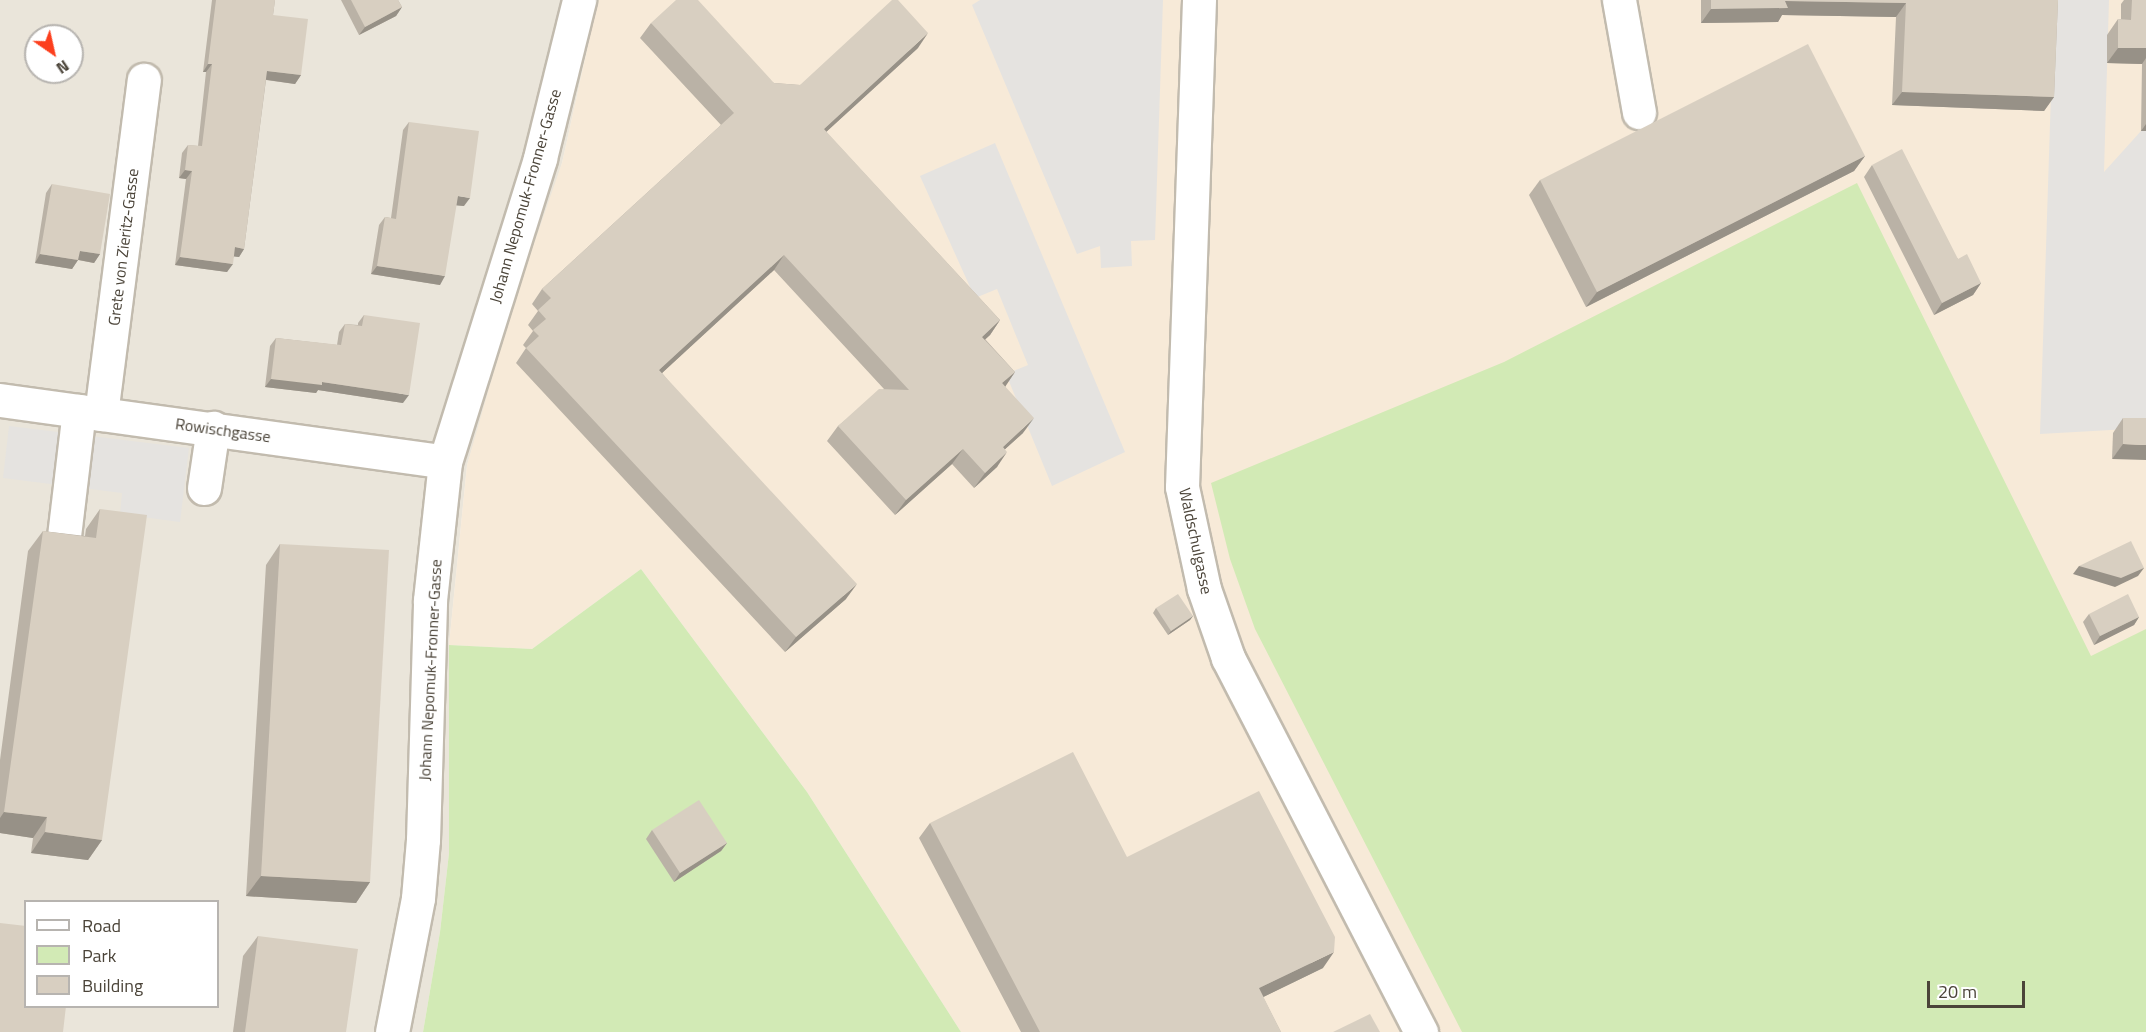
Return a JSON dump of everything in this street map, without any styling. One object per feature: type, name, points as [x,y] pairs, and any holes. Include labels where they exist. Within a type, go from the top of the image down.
[{"type":"street","name":"Johann Nepomuk-Fronner-Gasse","points":[[392,1032],[418,898],[423,840],[430,600],[445,462],[540,158],[579,0]]},
{"type":"street","name":"Waldschulgasse","points":[[1198,0],[1182,487],[1204,589],[1228,658],[1421,1032]]},
{"type":"street","points":[[1619,0],[1639,112]]},
{"type":"street","name":"Grete von Zieritz-Gasse","points":[[64,536],[90,413],[144,80]]},
{"type":"street","name":"Rowischgasse","points":[[0,400],[445,462]]},
{"type":"street","points":[[204,488],[213,428]]},
{"type":"shaded area","points":[[0,0],[598,0],[562,163],[467,465],[449,645],[449,853],[440,932],[423,1032],[0,1032]]},
{"type":"shaded area","points":[[598,0],[2146,0],[2146,1032],[961,1032],[807,792],[641,569],[532,649],[449,645],[467,465],[514,301],[562,163]]},
{"type":"shaded area","points":[[980,0],[1163,0],[1155,240],[1131,241],[1132,266],[1101,268],[1100,246],[1077,254],[972,5]]},
{"type":"shaded area","points":[[2054,0],[2109,0],[2104,172],[2141,131],[2146,131],[2146,428],[2040,434]]},
{"type":"shaded area","points":[[995,143],[1125,452],[1052,486],[1006,374],[1028,365],[997,289],[975,298],[920,176]]},
{"type":"shaded area","points":[[9,426],[189,448],[180,522],[120,514],[122,493],[3,478]]},
{"type":"green space","points":[[1857,183],[2091,656],[2146,629],[2146,1032],[1462,1032],[1255,629],[1230,559],[1211,483],[1504,362]]},
{"type":"green space","points":[[641,569],[807,792],[961,1032],[423,1032],[440,932],[449,853],[449,645],[532,649]]},
{"type":"building","points":[[216,0],[275,0],[273,15],[308,19],[301,75],[267,71],[244,249],[235,247],[233,264],[180,257],[192,171],[185,170],[188,145],[202,146],[212,64],[208,64]]},
{"type":"building","points":[[351,0],[398,0],[402,7],[365,27]]},
{"type":"building","points":[[676,0],[698,0],[774,83],[800,85],[892,0],[898,0],[928,33],[824,129],[1000,320],[982,337],[1015,372],[1002,383],[1034,418],[1003,447],[1007,452],[985,473],[963,449],[906,500],[838,426],[879,389],[909,390],[784,255],[659,370],[857,584],[796,637],[526,348],[539,336],[533,330],[546,319],[538,310],[551,298],[542,289],[734,113],[651,23]]},
{"type":"building","points":[[1711,0],[2058,0],[2054,97],[1902,92],[1906,3],[1785,1],[1788,8],[1711,9]]},
{"type":"building","points":[[2132,0],[2146,0],[2146,48],[2118,48],[2118,19],[2131,20]]},
{"type":"building","points":[[1808,44],[1865,156],[1597,292],[1540,180]]},
{"type":"building","points":[[409,122],[479,131],[470,198],[458,196],[445,276],[377,266],[385,217],[396,219]]},
{"type":"building","points":[[1902,149],[1958,259],[1967,254],[1981,283],[1942,303],[1872,165]]},
{"type":"building","points":[[52,184],[110,194],[100,254],[80,251],[78,260],[40,254]]},
{"type":"building","points":[[364,315],[420,323],[409,395],[322,382],[322,385],[271,379],[276,338],[341,345],[345,324],[362,326]]},
{"type":"building","points":[[2123,418],[2146,418],[2146,445],[2123,444]]},
{"type":"building","points":[[100,509],[147,515],[102,840],[45,832],[47,817],[4,812],[43,531],[96,538]]},
{"type":"building","points":[[2131,541],[2144,568],[2121,578],[2079,566]]},
{"type":"building","points":[[280,544],[389,550],[370,882],[261,876]]},
{"type":"building","points":[[1178,594],[1193,616],[1171,631],[1156,608]]},
{"type":"building","points":[[2128,594],[2139,617],[2100,636],[2089,614]]},
{"type":"building","points":[[1073,752],[1127,857],[1259,791],[1335,937],[1334,952],[1259,988],[1281,1032],[1040,1032],[930,823]]},
{"type":"building","points":[[699,800],[727,843],[680,873],[652,830]]},
{"type":"building","points":[[0,923],[24,926],[24,1008],[66,1008],[63,1032],[0,1032]]},
{"type":"building","points":[[258,936],[358,949],[346,1032],[245,1032]]},
{"type":"building","points":[[1370,1014],[1380,1032],[1333,1032]]}]
